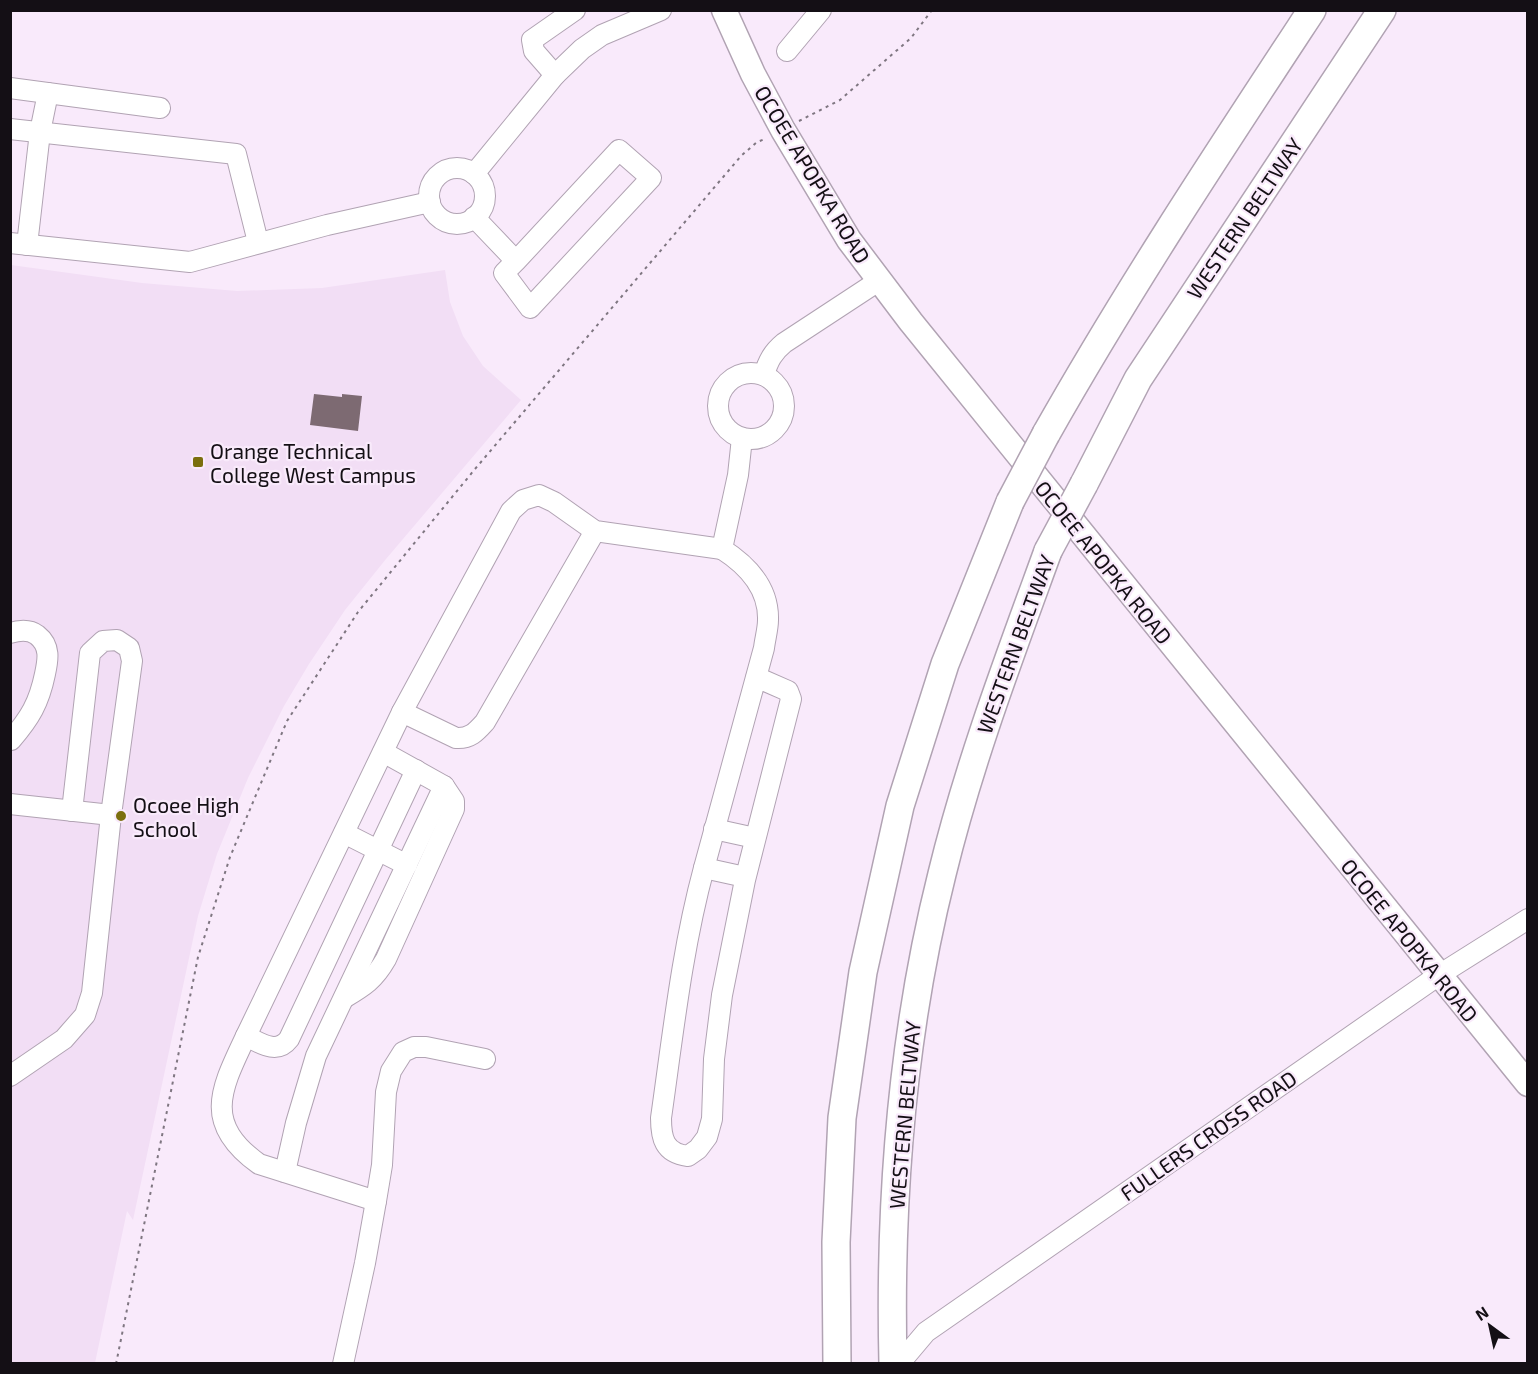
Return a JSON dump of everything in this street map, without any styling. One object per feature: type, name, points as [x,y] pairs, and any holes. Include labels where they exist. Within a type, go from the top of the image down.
[{"type":"highway","points":[[837,1364],[836,1242],[842,1118],[863,972],[900,806],[945,664],[1010,502],[1046,434],[1103,334],[1312,10]]},
{"type":"highway","name":"WESTERN BELTWAY","points":[[893,1364],[897,1148],[914,1006],[942,874],[982,732],[1048,551],[1138,378],[1382,10]]},
{"type":"main road","name":"OCOEE APOPKA ROAD","points":[[724,10],[753,74],[783,130],[849,240],[940,358],[1527,1084]]},
{"type":"street","points":[[555,75],[534,51],[532,40],[575,10]]},
{"type":"street","points":[[787,51],[821,10]]},
{"type":"street","points":[[474,174],[555,75],[582,49],[602,35],[648,13]]},
{"type":"street","points":[[10,88],[160,108]]},
{"type":"street","points":[[48,93],[19,244],[190,262],[258,242],[430,202]]},
{"type":"street","points":[[10,129],[236,154],[258,242]]},
{"type":"street","points":[[619,150],[651,178],[530,308],[504,273],[516,261],[619,150]]},
{"type":"street","points":[[458,168],[474,174],[484,188],[483,205],[474,217],[462,223],[453,224],[443,220],[436,214],[430,202],[430,187],[441,173],[458,168]]},
{"type":"street","points":[[474,217],[516,261]]},
{"type":"street","points":[[764,375],[768,362],[784,343],[880,280]]},
{"type":"street","points":[[753,372],[764,375],[774,382],[781,393],[784,405],[783,416],[770,433],[760,438],[742,438],[730,433],[723,425],[717,405],[724,386],[733,378],[753,372]]},
{"type":"street","points":[[722,549],[738,475],[742,438]]},
{"type":"street","points":[[376,1201],[259,1164],[243,1153],[231,1138],[224,1121],[221,1104],[224,1082],[402,712],[511,511],[523,500],[539,495],[554,502],[595,531],[722,549],[741,561],[753,575],[764,595],[769,619],[756,677],[695,902],[686,953],[661,1118],[661,1134],[666,1145],[678,1155],[688,1156],[698,1149],[707,1137],[712,1119],[714,1059],[721,1006],[745,876],[791,699],[788,691],[756,677]]},
{"type":"street","points":[[402,712],[456,738],[466,739],[474,734],[485,722],[595,531]]},
{"type":"street","points":[[10,633],[27,630],[37,635],[44,642],[49,657],[40,696],[30,716],[11,741]]},
{"type":"street","points":[[10,1076],[64,1039],[85,1015],[92,993],[111,816],[132,661],[129,648],[117,640],[103,641],[90,653],[72,811]]},
{"type":"street","points":[[344,998],[364,987],[377,975],[454,810],[454,801],[444,786],[383,752]]},
{"type":"street","points":[[246,1036],[268,1046],[279,1047],[284,1045],[289,1038],[416,770]]},
{"type":"street","points":[[285,1172],[296,1123],[316,1056],[444,786]]},
{"type":"street","points":[[10,804],[111,816]]},
{"type":"street","points":[[714,829],[754,838]]},
{"type":"street","points":[[344,833],[407,865]]},
{"type":"street","points":[[704,868],[745,876]]},
{"type":"street","name":"FULLERS CROSS ROAD","points":[[899,1364],[926,1332],[1439,975],[1527,919]]},
{"type":"street","points":[[343,1364],[376,1201],[391,1071],[403,1052],[414,1047],[426,1047],[485,1059]]},
{"type":"path","points":[[116,1364],[198,957],[230,857],[287,721],[358,612],[483,460],[741,156],[757,142],[840,100],[911,38],[932,10]]},
{"type":"shaded area","name":"Ocoee High School","points":[[11,265],[142,283],[237,291],[322,288],[445,270],[450,302],[463,336],[483,366],[521,400],[345,610],[284,706],[248,778],[217,854],[198,916],[133,1220],[127,1211],[95,1363],[11,1364]]},
{"type":"building","points":[[314,394],[342,397],[342,394],[362,396],[358,431],[310,425]]},
{"type":"place","name":"Orange Technical College West Campus","points":[[198,462]]},
{"type":"place","name":"Ocoee High School","points":[[121,816]]}]
